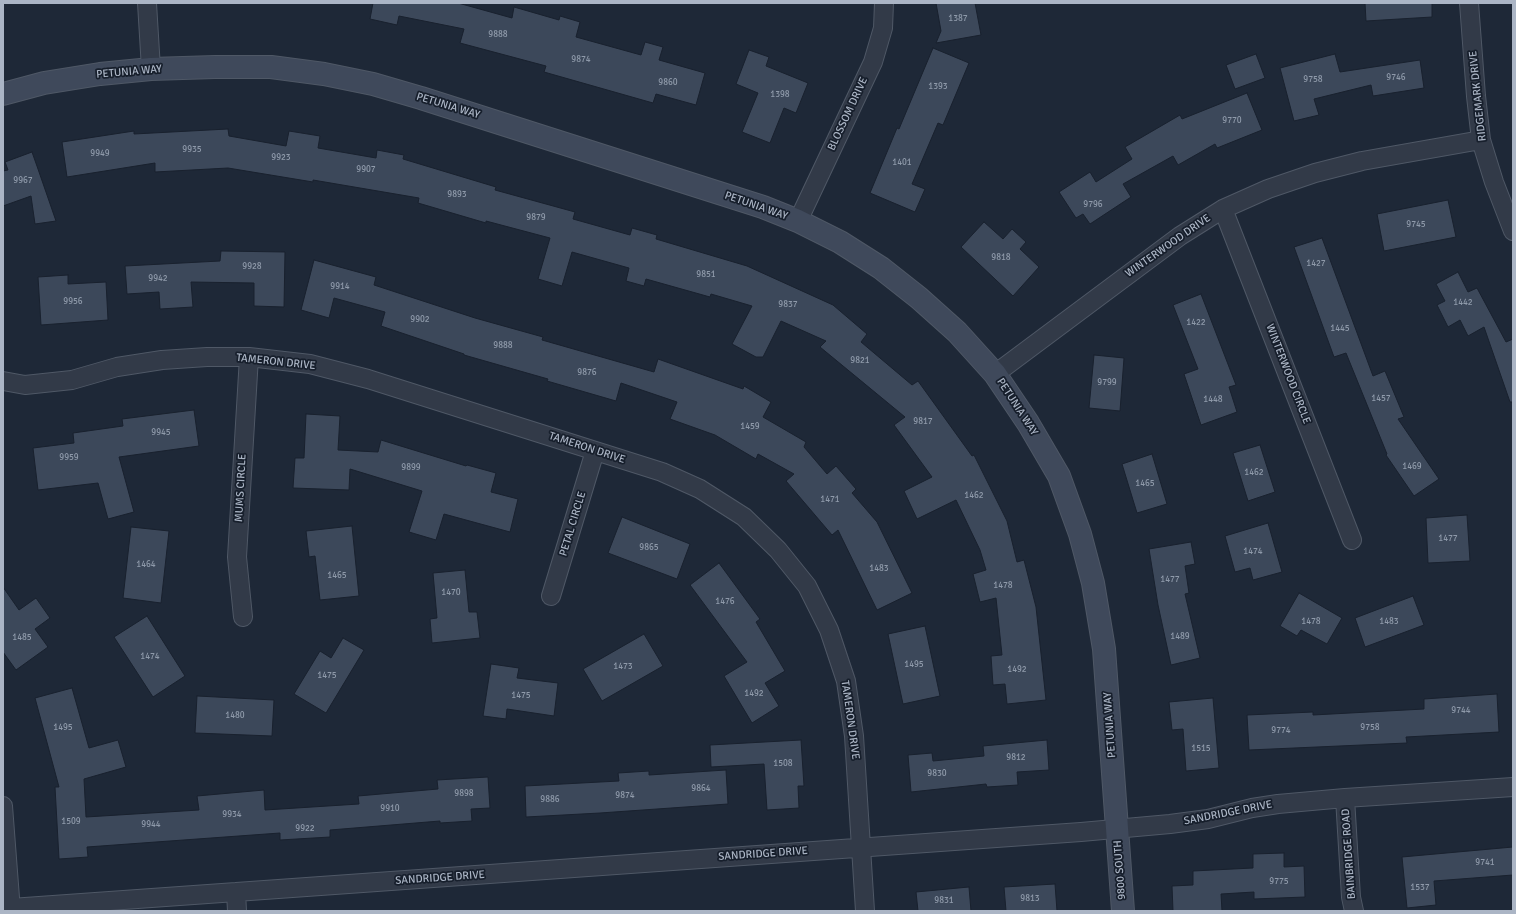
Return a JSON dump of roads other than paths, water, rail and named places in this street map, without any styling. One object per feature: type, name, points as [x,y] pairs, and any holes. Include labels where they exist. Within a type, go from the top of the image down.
[{"type":"street","points":[[147,3],[151,69]]},
{"type":"street","name":"BLOSSOM DRIVE","points":[[798,221],[873,62],[883,28],[884,3]]},
{"type":"street","name":"RIDGEMARK DRIVE","points":[[1469,3],[1481,140],[1494,182],[1513,231]]},
{"type":"street","name":"PETUNIA WAY","points":[[3,94],[44,83],[100,74],[151,69],[215,66],[271,67],[324,74],[373,84],[421,98],[756,205],[798,221],[840,242],[881,268],[919,298],[956,332],[995,374],[1028,423],[1059,476],[1080,534],[1093,583],[1104,649],[1118,828]]},
{"type":"street","name":"WINTERWOOD DRIVE","points":[[995,374],[1180,236],[1223,209],[1268,189],[1315,173],[1362,161],[1481,140]]},
{"type":"street","name":"WINTERWOOD CIRCLE","points":[[1223,209],[1352,540]]},
{"type":"street","name":"TAMERON DRIVE","points":[[3,381],[26,385],[72,380],[117,368],[162,360],[206,357],[249,358],[310,364],[368,379],[662,472],[707,493],[744,517],[778,550],[807,586],[829,630],[846,681],[854,736],[865,911]]},
{"type":"street","name":"MUMS CIRCLE","points":[[243,617],[237,557],[249,358]]},
{"type":"street","name":"PETAL CIRCLE","points":[[551,596],[595,451]]},
{"type":"street","name":"SANDRIDGE DRIVE","points":[[11,910],[236,892],[1073,833],[1208,819],[1252,808],[1278,804],[1345,798],[1513,788]]},
{"type":"street","name":"BAINBRIDGE ROAD","points":[[1345,798],[1351,897],[1354,911]]},
{"type":"street","points":[[3,806],[11,910]]},
{"type":"street","name":"9800 SOUTH","points":[[1118,828],[1123,911]]},
{"type":"street","points":[[236,892],[237,911]]}]
